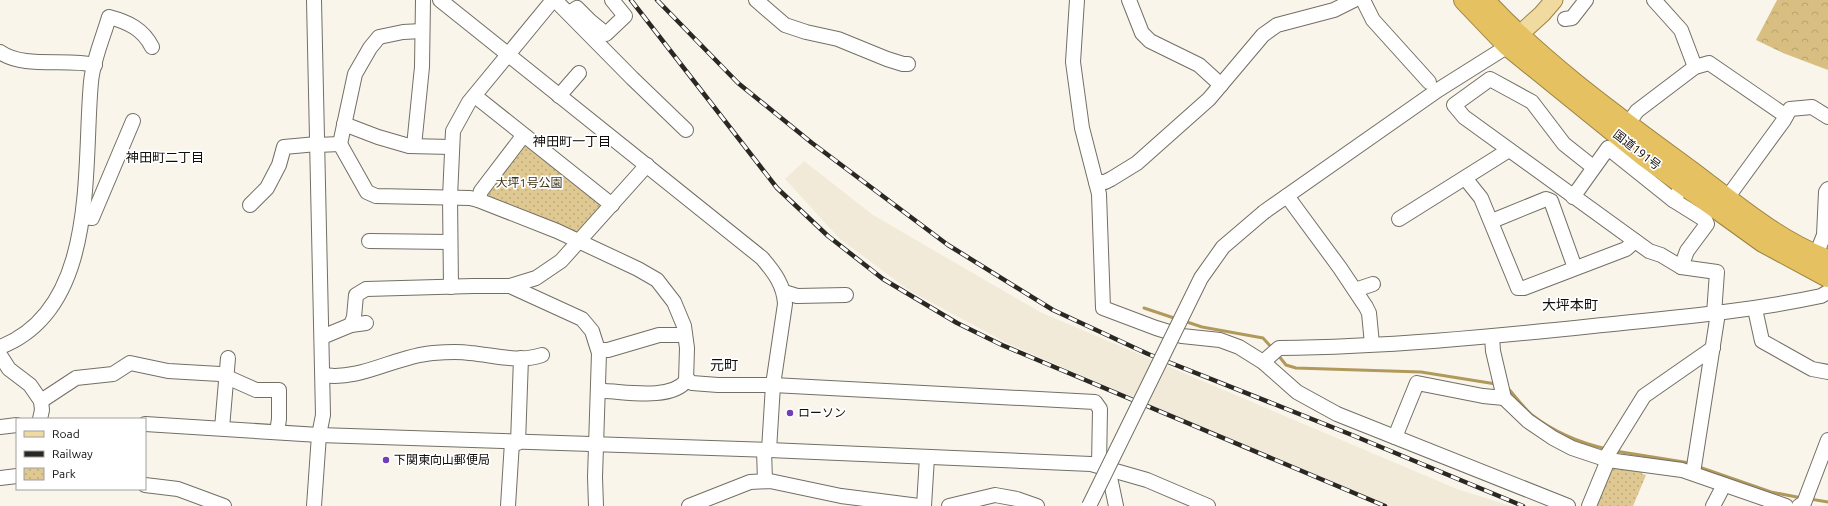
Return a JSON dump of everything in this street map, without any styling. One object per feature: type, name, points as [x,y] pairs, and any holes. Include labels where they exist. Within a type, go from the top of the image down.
[{"type":"highway","name":"国道191号","points":[[1464,0],[1514,41],[1570,97],[1678,193],[1763,242],[1828,277]]},
{"type":"highway","name":"国道191号","points":[[1484,0],[1514,41],[1555,67],[1628,124],[1775,232],[1822,258]]},
{"type":"main road","points":[[1514,41],[1554,0]]},
{"type":"street","points":[[314,0],[323,375],[323,415],[319,435],[314,506]]},
{"type":"street","points":[[414,146],[422,67],[423,0]]},
{"type":"street","points":[[440,0],[762,258],[776,275],[784,292],[784,314],[773,385],[766,450],[765,481]]},
{"type":"street","points":[[451,287],[450,197],[451,147],[453,131],[465,108],[554,0],[569,13],[686,130]]},
{"type":"street","points":[[569,13],[578,8],[590,21],[606,34],[625,16],[612,0]]},
{"type":"street","points":[[756,0],[785,25],[806,32],[838,39],[887,59],[908,64]]},
{"type":"street","points":[[1077,0],[1073,62],[1085,145],[1099,194],[1103,308],[1182,336],[1220,340],[1239,347],[1271,355],[1372,344],[1492,336],[1716,314],[1755,309],[1821,296],[1828,292]]},
{"type":"street","points":[[1129,0],[1142,33],[1150,41],[1199,65],[1221,85]]},
{"type":"street","points":[[1096,182],[1105,182],[1137,163],[1203,104],[1263,35],[1277,25],[1334,10],[1354,0]]},
{"type":"street","points":[[1363,0],[1373,20],[1429,82]]},
{"type":"street","points":[[1563,21],[1581,3],[1589,5],[1593,0]]},
{"type":"street","points":[[1655,0],[1681,30],[1695,67]]},
{"type":"street","points":[[0,347],[21,337],[36,325],[56,301],[80,237],[83,217],[91,80],[94,65],[109,17],[128,23],[146,35],[152,47]]},
{"type":"street","points":[[422,31],[403,32],[380,37],[376,40],[355,74],[340,144],[367,192],[376,196],[450,197],[478,200],[557,231],[638,269],[657,280],[674,302],[684,326],[686,379],[678,387],[658,393],[605,391],[598,389]]},
{"type":"street","points":[[1089,506],[1201,278],[1223,247],[1264,212],[1438,90],[1514,41]]},
{"type":"street","points":[[0,52],[11,58],[23,60],[84,63],[94,65]]},
{"type":"street","points":[[1628,124],[1637,111],[1695,67],[1710,63],[1786,116]]},
{"type":"street","points":[[559,96],[579,73]]},
{"type":"street","points":[[1593,166],[1559,139],[1532,102],[1490,79],[1454,105],[1464,116],[1649,251],[1661,255],[1681,266],[1717,272],[1716,314],[1713,348],[1693,468]]},
{"type":"street","points":[[475,96],[523,136],[612,205]]},
{"type":"street","points":[[1727,198],[1790,110],[1812,107],[1828,117]]},
{"type":"street","points":[[83,217],[92,218],[124,138],[133,121]]},
{"type":"street","points":[[344,124],[378,137],[414,146],[451,147]]},
{"type":"street","points":[[478,200],[481,191],[523,136]]},
{"type":"street","points":[[250,205],[267,188],[279,165],[284,146],[340,144]]},
{"type":"street","points":[[1398,219],[1465,178],[1505,146]]},
{"type":"street","points":[[1446,180],[1495,150],[1505,146]]},
{"type":"street","points":[[1573,197],[1593,166],[1608,148],[1678,193],[1705,220],[1707,224],[1688,251],[1681,266]]},
{"type":"street","points":[[351,326],[354,317],[356,295],[366,290],[510,286],[536,278],[551,268],[578,242],[647,165]]},
{"type":"street","points":[[1465,178],[1482,198],[1518,288],[1524,288],[1626,249],[1635,241]]},
{"type":"street","points":[[1822,258],[1828,189]]},
{"type":"street","points":[[1287,196],[1355,290],[1369,313],[1372,344]]},
{"type":"street","points":[[1492,221],[1546,199],[1551,201],[1575,268]]},
{"type":"street","points":[[369,241],[450,242]]},
{"type":"street","points":[[1355,290],[1372,284]]},
{"type":"street","points":[[510,286],[582,319],[592,331],[599,350],[596,506]]},
{"type":"street","points":[[784,292],[797,296],[846,295]]},
{"type":"street","points":[[1755,309],[1762,341],[1812,369],[1828,372]]},
{"type":"street","points":[[322,337],[351,326],[366,323]]},
{"type":"street","points":[[599,350],[608,350],[659,335],[685,335]]},
{"type":"street","points":[[1492,336],[1493,351],[1501,389],[1528,421],[1553,438],[1572,448],[1610,453],[1682,470],[1693,468],[1724,485],[1786,506]]},
{"type":"street","points":[[1590,506],[1610,453],[1644,396],[1713,348]]},
{"type":"street","points":[[323,375],[347,376],[432,353],[469,352],[503,359],[542,355]]},
{"type":"street","points":[[0,355],[9,369],[30,385],[41,401],[42,410],[40,418]]},
{"type":"street","points":[[1271,355],[1297,392],[1337,414],[1568,506]]},
{"type":"street","points":[[222,428],[228,358]]},
{"type":"street","points":[[508,506],[515,443],[521,358]]},
{"type":"street","points":[[41,401],[76,378],[113,374],[130,363],[168,371],[220,374],[256,390],[278,390],[279,420],[277,432]]},
{"type":"street","points":[[686,379],[697,383],[773,385],[1095,402],[1100,409],[1103,467],[1116,506]]},
{"type":"street","points":[[1395,437],[1417,383],[1483,396],[1501,389]]},
{"type":"street","points":[[146,424],[319,435],[596,446],[766,450],[1103,467],[1147,480],[1208,506]]},
{"type":"street","points":[[0,427],[16,426]]},
{"type":"street","points":[[1803,500],[1828,440]]},
{"type":"street","points":[[924,506],[927,457]]},
{"type":"street","points":[[0,478],[16,476]]},
{"type":"street","points":[[689,506],[739,486],[765,481],[813,488],[840,496],[919,506]]},
{"type":"street","points":[[146,485],[178,489],[224,506]]},
{"type":"street","points":[[1713,506],[1724,485]]},
{"type":"street","points":[[949,506],[995,495],[1017,499],[1037,506]]},
{"type":"shaded area","points":[[804,161],[873,215],[1040,312],[1457,489],[1511,506],[1381,506],[1007,343],[910,291],[840,239],[785,179]]},
{"type":"green space","points":[[1777,0],[1828,0],[1828,70],[1783,53],[1756,40]]},
{"type":"green space","name":"大坪1号公園","points":[[527,141],[605,203],[582,231],[574,234],[484,198]]},
{"type":"green space","points":[[1615,467],[1642,471],[1642,474],[1646,475],[1633,506],[1598,506],[1597,502],[1609,471]]},
{"type":"waterway","points":[[1144,308],[1177,319]]},
{"type":"waterway","points":[[1184,321],[1202,327],[1263,338],[1273,349]]},
{"type":"waterway","points":[[1278,355],[1286,365],[1296,368],[1421,372],[1496,384]]},
{"type":"waterway","points":[[1507,387],[1532,415],[1549,427],[1587,444],[1607,449]]},
{"type":"waterway","points":[[1615,451],[1690,463]]},
{"type":"waterway","points":[[1699,467],[1771,492],[1802,498]]},
{"type":"waterway","points":[[1810,499],[1828,502]]},
{"type":"railway","points":[[631,0],[777,188],[828,236],[883,279],[957,323],[1002,345],[1385,506]]},
{"type":"railway","points":[[657,0],[738,83],[812,143],[948,245],[1053,310],[1148,354],[1352,435],[1523,506]]},
{"type":"place","name":"ローソン","points":[[790,413]]},
{"type":"place","name":"下関東向山郵便局","points":[[386,460]]},
{"type":"district","name":"神田町一丁目","points":[[572,141]]},
{"type":"district","name":"神田町二丁目","points":[[165,157]]},
{"type":"district","name":"大坪本町","points":[[1570,305]]},
{"type":"district","name":"元町","points":[[724,365]]}]
